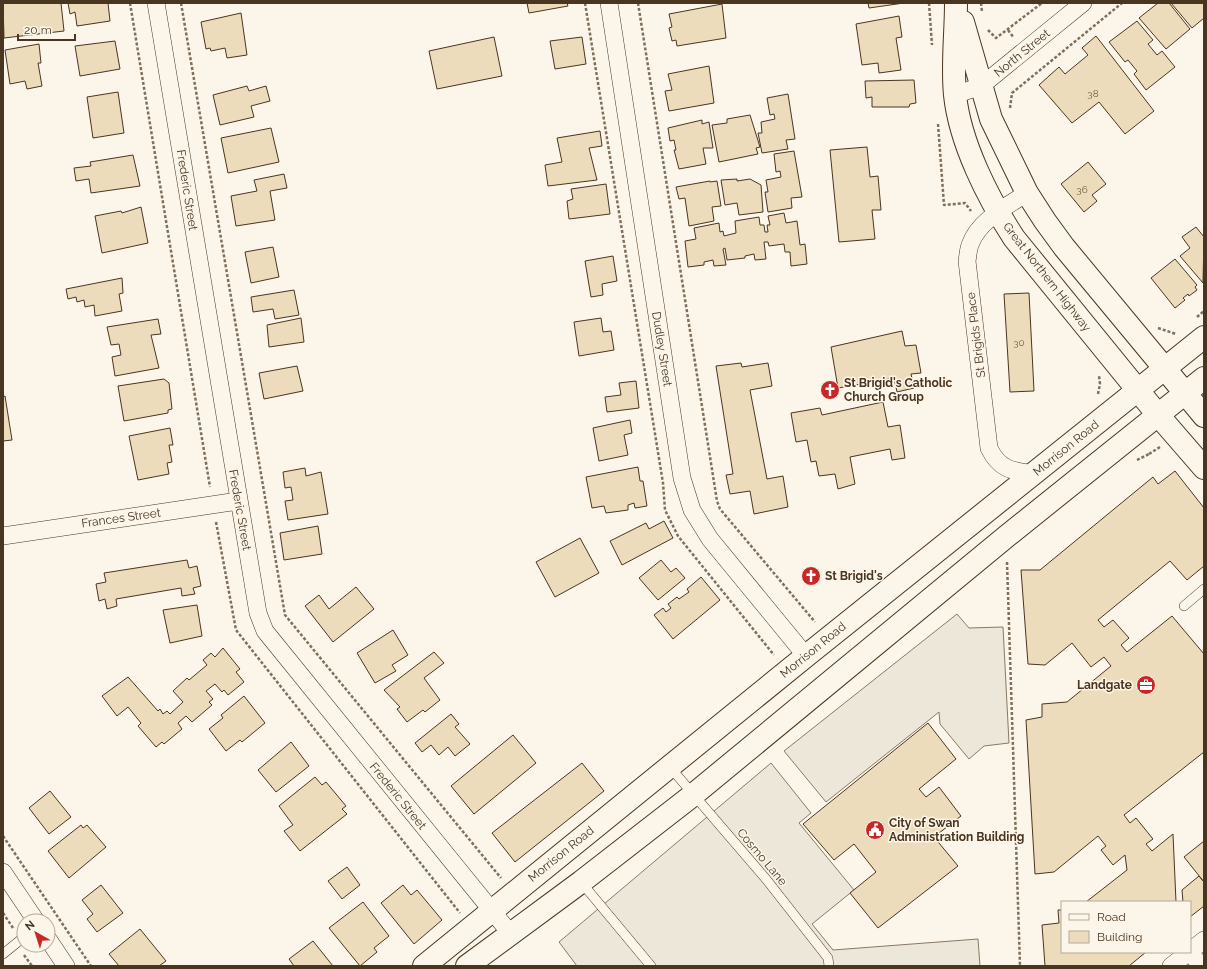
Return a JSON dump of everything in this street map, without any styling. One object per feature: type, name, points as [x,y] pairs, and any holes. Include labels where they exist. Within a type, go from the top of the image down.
[{"type":"main road","name":"Great Northern Highway","points":[[957,3],[991,119],[1027,193],[1064,247],[1204,416]]},
{"type":"main road","name":"Great Northern Highway","points":[[957,3],[955,95],[962,127],[973,158],[983,185],[997,212],[1014,238],[1137,390],[1204,468]]},
{"type":"main road","name":"Morrison Road","points":[[424,966],[669,766],[1204,337]]},
{"type":"main road","points":[[467,966],[693,795],[1013,531],[1204,378]]},
{"type":"street","name":"Frederic Street","points":[[156,3],[238,501],[258,613],[265,631],[510,933]]},
{"type":"street","name":"Dudley Street","points":[[608,3],[682,478],[692,510],[710,539],[806,656]]},
{"type":"street","name":"North Street","points":[[955,95],[981,86],[1084,3]]},
{"type":"street","name":"St Brigids Place","points":[[1027,193],[997,212],[980,229],[970,245],[967,261],[989,448],[995,460],[1006,468],[1034,474]]},
{"type":"street","name":"Frances Street","points":[[3,536],[238,501]]},
{"type":"street","points":[[3,872],[31,913]]},
{"type":"street","points":[[1191,950],[1204,940]]},
{"type":"street","points":[[56,951],[66,966]]},
{"type":"street","points":[[1191,952],[1201,966]]},
{"type":"street","points":[[1171,966],[1187,953]]},
{"type":"lane","points":[[1184,606],[1204,589]]},
{"type":"lane","name":"Cosmo Lane","points":[[669,766],[766,879],[828,958],[829,966]]},
{"type":"lane","points":[[580,882],[650,966]]},
{"type":"lane","points":[[3,954],[16,943]]},
{"type":"path","points":[[130,3],[213,504]]},
{"type":"path","points":[[181,3],[285,615],[505,882]]},
{"type":"path","points":[[638,3],[717,501],[720,510],[816,624]]},
{"type":"path","points":[[981,3],[983,17]]},
{"type":"path","points":[[986,29],[996,38],[1042,3]]},
{"type":"path","points":[[1009,112],[1012,93],[1122,3]]},
{"type":"path","points":[[1156,327],[1176,334]]},
{"type":"path","points":[[1095,398],[1099,394],[1100,384],[1096,369]]},
{"type":"path","points":[[1135,461],[1149,454]]},
{"type":"path","points":[[1007,557],[1020,966]]},
{"type":"path","points":[[3,836],[91,966]]},
{"type":"shaded area","points":[[957,614],[969,628],[1003,627],[1009,743],[984,746],[969,759],[940,724],[939,712],[826,802],[784,751]]},
{"type":"shaded area","points":[[771,763],[811,813],[799,823],[854,890],[812,924],[833,950],[978,939],[980,966],[577,966],[559,942]]},
{"type":"building","points":[[3,3],[61,3],[64,31],[4,38]]},
{"type":"building","points":[[68,3],[108,3],[110,21],[77,26],[75,12],[70,14]]},
{"type":"building","points":[[527,3],[567,3],[568,6],[529,13]]},
{"type":"building","points":[[868,3],[904,3],[869,8]]},
{"type":"building","points":[[1158,3],[1169,3],[1190,29],[1166,49],[1139,18]]},
{"type":"building","points":[[1171,3],[1204,3],[1204,18],[1192,28]]},
{"type":"building","points":[[722,4],[726,38],[677,46],[676,40],[672,41],[669,28],[672,27],[669,14]]},
{"type":"building","points":[[241,13],[247,55],[227,58],[225,48],[211,51],[210,48],[206,49],[201,22]]},
{"type":"building","points":[[899,16],[902,37],[896,38],[901,70],[879,73],[878,63],[862,65],[856,24]]},
{"type":"building","points":[[1137,21],[1153,40],[1148,44],[1157,55],[1162,51],[1175,67],[1146,90],[1134,74],[1137,71],[1128,60],[1125,62],[1109,42]]},
{"type":"building","points":[[1096,36],[1154,111],[1125,134],[1099,102],[1072,123],[1039,85],[1059,67],[1065,74],[1088,55],[1082,48]]},
{"type":"building","points":[[494,37],[502,76],[437,89],[429,51]]},
{"type":"building","points":[[582,37],[586,64],[555,69],[550,41]]},
{"type":"building","points":[[115,41],[120,69],[80,76],[75,46]]},
{"type":"building","points":[[39,44],[41,63],[38,63],[42,86],[27,89],[25,81],[10,84],[5,50]]},
{"type":"building","points":[[709,66],[714,103],[669,111],[665,91],[672,90],[668,74]]},
{"type":"building","points":[[914,80],[916,103],[910,104],[909,107],[872,107],[872,97],[866,98],[865,81]]},
{"type":"building","points":[[247,86],[249,91],[266,86],[270,101],[251,106],[254,117],[220,125],[213,95]]},
{"type":"building","points":[[118,92],[124,133],[93,138],[87,97]]},
{"type":"building","points":[[788,94],[795,139],[786,140],[788,149],[762,153],[758,133],[762,133],[761,122],[775,119],[774,114],[770,115],[767,98]]},
{"type":"building","points":[[750,115],[760,147],[756,148],[758,154],[719,162],[712,125],[727,123],[727,119]]},
{"type":"building","points":[[702,120],[702,124],[709,122],[713,148],[703,148],[706,164],[679,169],[674,150],[676,150],[674,140],[670,141],[668,128]]},
{"type":"building","points":[[271,128],[279,162],[228,173],[221,138]]},
{"type":"building","points":[[600,131],[602,146],[589,148],[597,180],[548,186],[545,165],[562,162],[557,138]]},
{"type":"building","points":[[867,147],[870,177],[878,176],[881,210],[872,210],[875,239],[839,242],[830,150]]},
{"type":"building","points":[[794,151],[802,197],[791,198],[792,208],[768,212],[765,192],[768,192],[766,180],[781,177],[780,171],[776,172],[774,154]]},
{"type":"building","points":[[133,155],[140,186],[91,193],[89,179],[76,181],[74,168],[91,166],[90,162]]},
{"type":"building","points":[[1088,162],[1106,184],[1092,195],[1097,201],[1084,212],[1061,184]]},
{"type":"building","points":[[284,174],[287,188],[270,191],[275,220],[236,226],[231,196],[257,191],[254,180]]},
{"type":"building","points":[[737,179],[737,181],[750,179],[761,185],[763,212],[739,215],[737,203],[725,205],[721,180]]},
{"type":"building","points":[[717,181],[721,206],[712,207],[714,221],[689,226],[685,198],[679,199],[676,187]]},
{"type":"building","points":[[606,184],[610,214],[569,219],[567,201],[573,199],[571,189]]},
{"type":"building","points":[[141,207],[148,243],[102,253],[95,216],[121,211],[122,213]]},
{"type":"building","points":[[784,213],[786,223],[797,221],[800,245],[805,244],[807,264],[791,266],[790,252],[785,252],[784,244],[769,246],[768,242],[764,242],[766,259],[755,260],[754,254],[745,256],[745,258],[727,260],[725,248],[723,249],[726,265],[714,266],[713,260],[704,262],[704,265],[688,267],[685,241],[696,239],[694,228],[719,223],[720,232],[723,231],[724,236],[736,233],[735,221],[759,217],[760,225],[764,225],[765,232],[768,232],[767,225],[770,225],[768,216]]},
{"type":"building","points":[[1196,227],[1204,237],[1203,283],[1180,256],[1190,248],[1182,237]]},
{"type":"building","points":[[273,247],[279,277],[251,283],[245,252]]},
{"type":"building","points":[[613,256],[617,281],[602,284],[603,295],[591,297],[585,261]]},
{"type":"building","points":[[1175,259],[1197,285],[1195,287],[1197,290],[1189,296],[1188,294],[1183,298],[1185,300],[1175,308],[1151,278]]},
{"type":"building","points":[[122,278],[123,293],[119,294],[122,311],[95,316],[94,305],[85,307],[84,300],[77,302],[76,297],[68,299],[66,289]]},
{"type":"building","points":[[294,290],[299,315],[275,319],[273,309],[253,312],[251,297]]},
{"type":"building","points":[[1029,293],[1034,391],[1010,392],[1004,294]]},
{"type":"building","points":[[301,318],[304,342],[269,347],[267,325]]},
{"type":"building","points":[[601,318],[603,332],[611,331],[614,350],[579,356],[574,322]]},
{"type":"building","points":[[158,319],[161,334],[151,335],[159,368],[115,376],[112,357],[121,355],[119,344],[111,345],[107,327]]},
{"type":"building","points":[[902,331],[905,346],[916,345],[921,373],[911,374],[914,388],[897,392],[894,378],[838,388],[831,347]]},
{"type":"building","points":[[741,363],[742,367],[768,363],[772,386],[750,390],[767,479],[783,476],[788,507],[754,514],[750,491],[730,494],[726,475],[733,474],[716,366]]},
{"type":"building","points":[[297,366],[303,391],[264,399],[259,373]]},
{"type":"building","points":[[164,379],[169,383],[172,409],[168,410],[168,413],[124,421],[118,386]]},
{"type":"building","points":[[636,381],[639,408],[607,412],[605,397],[621,395],[619,383]]},
{"type":"building","points":[[5,396],[12,440],[3,441],[3,397]]},
{"type":"building","points":[[883,402],[888,427],[900,425],[905,458],[892,460],[890,449],[850,457],[855,484],[838,489],[835,474],[819,476],[816,461],[811,462],[807,440],[796,442],[791,413],[820,408],[822,415]]},
{"type":"building","points":[[630,420],[632,433],[624,435],[628,455],[599,461],[593,428]]},
{"type":"building","points":[[170,428],[173,445],[169,445],[172,462],[167,463],[169,474],[138,480],[129,436]]},
{"type":"building","points":[[638,467],[640,481],[643,481],[647,506],[635,508],[634,503],[628,505],[628,510],[606,513],[604,506],[592,508],[586,477]]},
{"type":"building","points":[[305,468],[306,476],[321,472],[328,514],[288,520],[285,501],[293,500],[291,487],[285,488],[283,472]]},
{"type":"building","name":"Landgate","points":[[1175,471],[1204,508],[1204,566],[1187,580],[1170,561],[1098,620],[1104,627],[1113,620],[1129,638],[1121,645],[1127,652],[1172,616],[1204,654],[1204,752],[1124,815],[1130,823],[1136,818],[1153,839],[1146,844],[1152,851],[1173,834],[1176,901],[1087,901],[1127,870],[1125,855],[1113,865],[1101,850],[1106,846],[1098,836],[1054,872],[1035,874],[1026,720],[1042,717],[1042,704],[1067,702],[1111,666],[1104,657],[1091,667],[1072,643],[1045,665],[1028,664],[1021,570],[1040,570],[1153,477],[1158,484]]},
{"type":"building","points":[[664,521],[673,538],[622,565],[610,541],[646,523],[649,529]]},
{"type":"building","points":[[318,526],[322,554],[284,560],[280,533]]},
{"type":"building","points":[[580,538],[599,573],[555,597],[536,562]]},
{"type":"building","points":[[187,560],[189,568],[197,566],[201,586],[193,588],[195,594],[182,596],[181,588],[116,599],[117,606],[107,609],[105,599],[99,601],[96,584],[106,582],[104,573]]},
{"type":"building","points":[[661,560],[671,572],[676,568],[685,578],[658,600],[639,578]]},
{"type":"building","points":[[701,577],[720,600],[673,639],[654,615],[663,608],[666,612],[671,608],[668,604],[677,597],[679,599],[689,592],[687,589]]},
{"type":"building","points":[[356,587],[374,609],[333,642],[305,606],[319,595],[329,609]]},
{"type":"building","points":[[197,605],[202,636],[170,643],[163,610]]},
{"type":"building","points":[[393,630],[408,655],[392,665],[396,671],[375,683],[357,653]]},
{"type":"building","points":[[223,648],[240,669],[236,672],[244,682],[228,695],[224,690],[222,692],[215,684],[206,691],[213,699],[209,702],[212,705],[192,722],[186,716],[178,723],[182,729],[164,744],[162,742],[156,747],[138,726],[141,723],[128,707],[117,716],[102,696],[128,677],[158,711],[160,709],[163,714],[167,711],[170,714],[183,702],[173,691],[187,678],[189,680],[207,665],[203,660],[211,653],[215,657]]},
{"type":"building","points":[[434,652],[444,663],[424,678],[440,700],[425,712],[423,710],[407,722],[397,709],[400,707],[384,690]]},
{"type":"building","points":[[244,696],[265,723],[242,742],[240,740],[226,751],[209,729],[223,718],[221,715]]},
{"type":"building","points":[[451,714],[459,724],[455,727],[470,744],[455,756],[448,747],[439,755],[431,745],[422,752],[415,743]]},
{"type":"building","name":"City of Swan Administration Building","points":[[928,723],[956,759],[919,789],[926,797],[939,787],[961,816],[934,837],[958,866],[878,928],[850,893],[876,872],[854,844],[834,860],[803,824]]},
{"type":"building","points":[[513,735],[536,763],[474,814],[451,786]]},
{"type":"building","points":[[291,742],[309,766],[276,792],[258,770]]},
{"type":"building","points":[[582,763],[604,791],[515,862],[492,833]]},
{"type":"building","points":[[315,777],[322,785],[326,782],[346,806],[342,809],[347,814],[300,851],[284,831],[293,825],[279,806]]},
{"type":"building","points":[[50,791],[71,817],[49,834],[29,808]]},
{"type":"building","points":[[81,825],[83,828],[87,825],[106,847],[69,878],[48,851]]},
{"type":"building","points":[[1204,841],[1204,882],[1184,857]]},
{"type":"building","points":[[347,867],[360,885],[342,899],[328,881]]},
{"type":"building","points":[[1199,876],[1204,882],[1204,906],[1191,916],[1191,901],[1183,901],[1182,890]]},
{"type":"building","points":[[101,885],[123,913],[97,932],[87,919],[93,914],[82,900]]},
{"type":"building","points":[[403,885],[411,895],[417,890],[442,920],[414,944],[381,903]]},
{"type":"building","points":[[363,902],[389,936],[374,948],[377,952],[360,966],[329,928]]},
{"type":"building","points":[[1058,910],[1061,910],[1061,953],[1145,953],[1129,966],[1045,966],[1042,925],[1059,923]]},
{"type":"building","points":[[140,929],[166,961],[159,966],[119,966],[109,954]]},
{"type":"building","points":[[313,941],[333,966],[294,966],[289,959]]},
{"type":"place","name":"St Brigid's Catholic Church Group","points":[[830,390]]},
{"type":"place","name":"St Brigid's","points":[[811,576]]},
{"type":"place","name":"Landgate","points":[[1146,685]]},
{"type":"place","name":"City of Swan Administration Building","points":[[875,830]]}]
